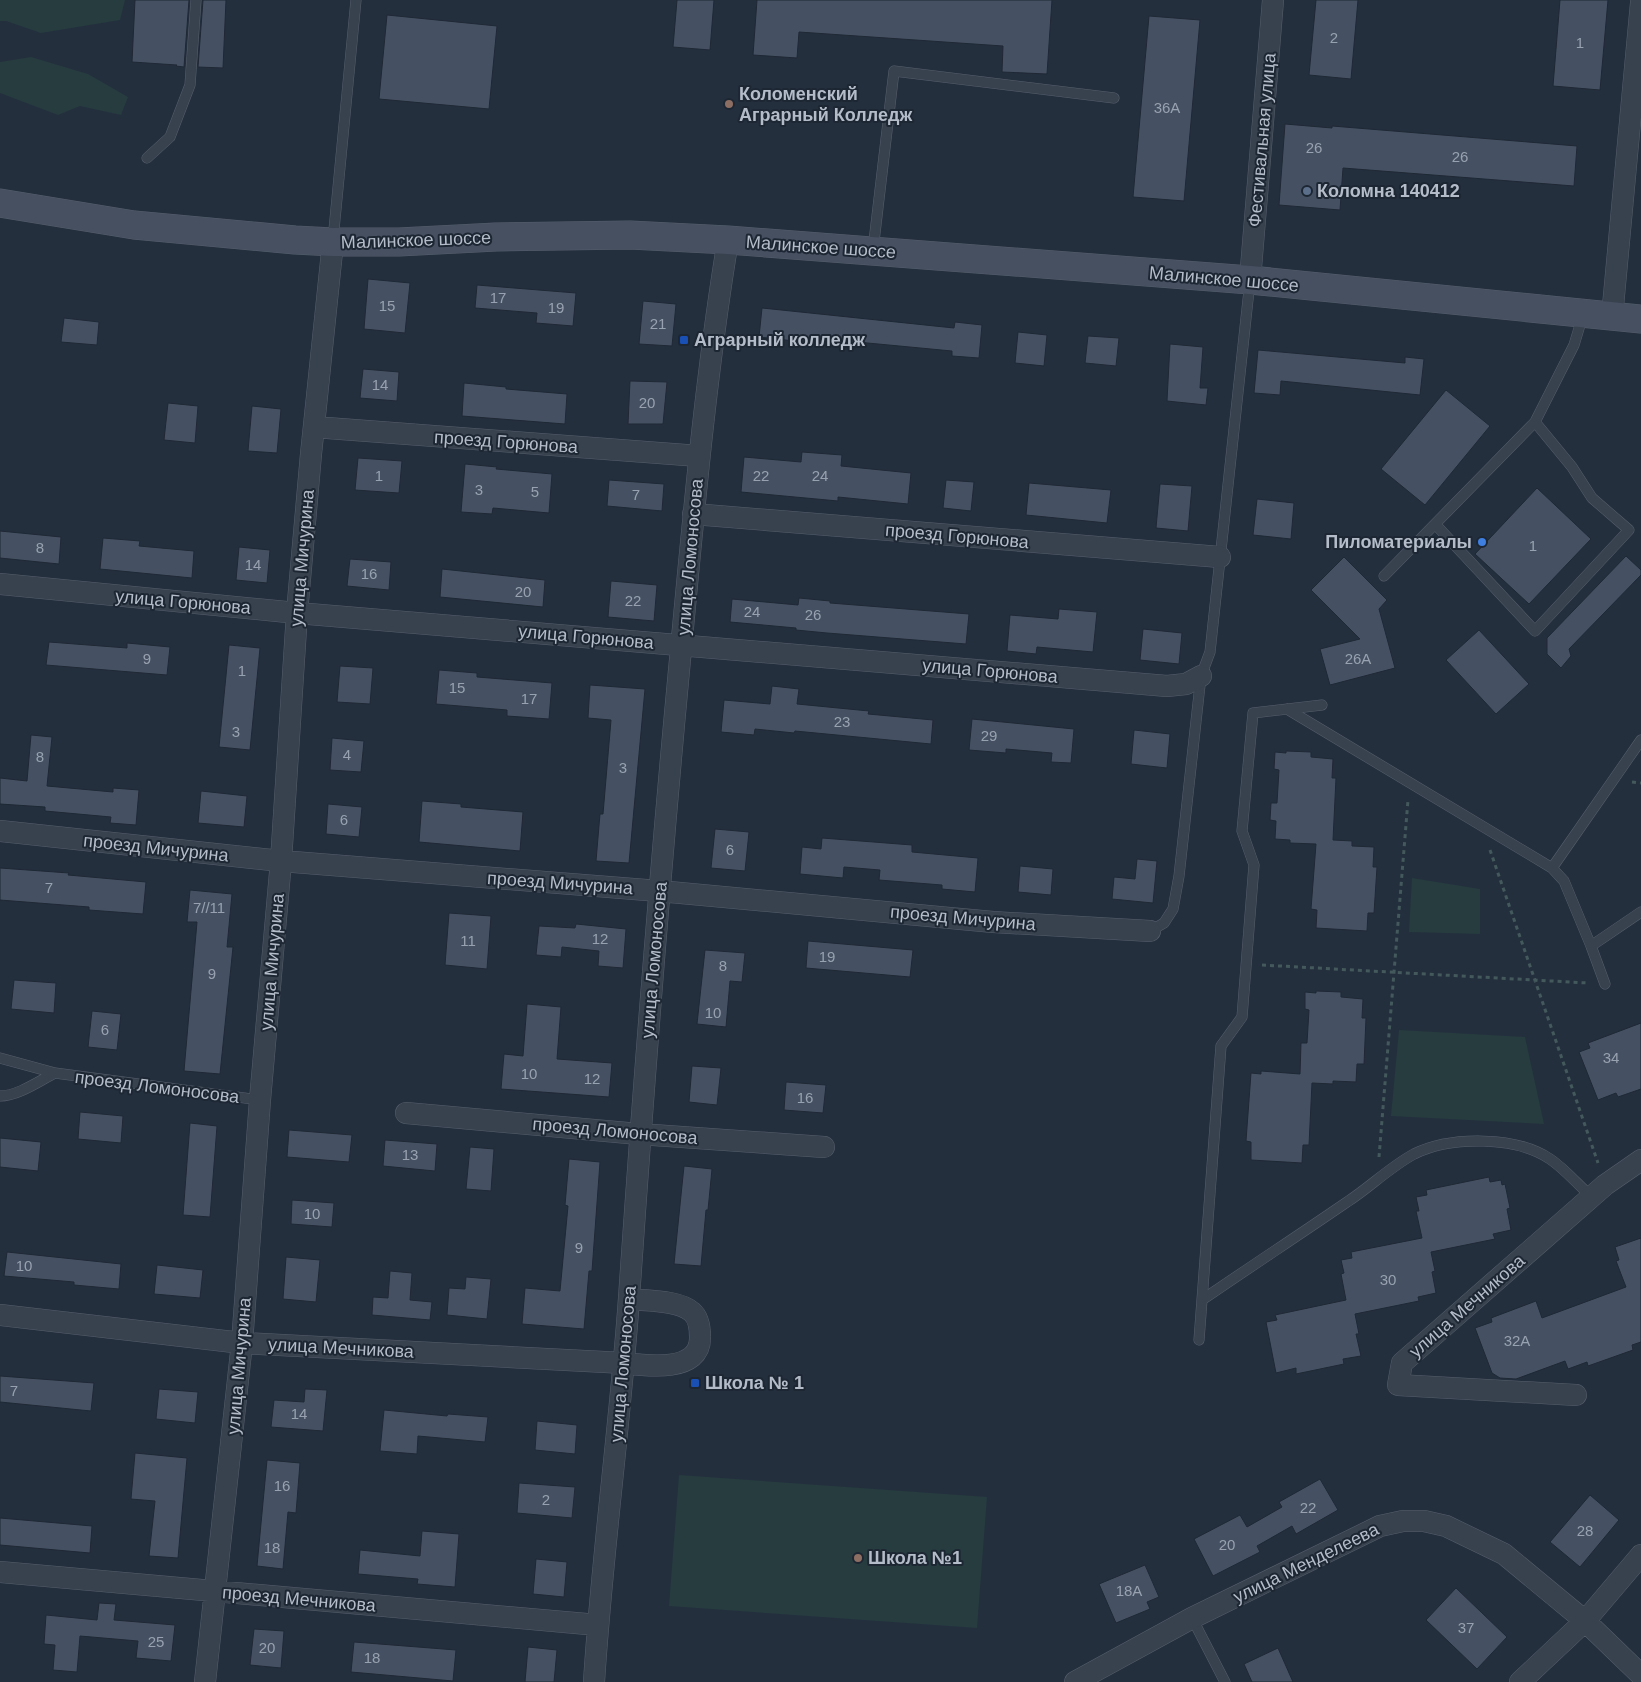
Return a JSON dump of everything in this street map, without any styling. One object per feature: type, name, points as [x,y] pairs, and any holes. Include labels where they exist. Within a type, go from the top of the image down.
[{"type":"main road","name":"Малинское шоссе","points":[[0,203],[134,225],[243,236],[333,242],[399,242],[496,237],[630,236],[728,240],[1250,280],[1641,319]]},
{"type":"street","name":"Фестивальная улица","points":[[1250,280],[1273,0]]},
{"type":"street","points":[[1612,317],[1640,38],[1641,3]]},
{"type":"street","name":"улица Ломоносова","points":[[594,1682],[624,1363],[659,891],[699,456],[714,324],[728,240]]},
{"type":"street","name":"улица Мичурина","points":[[205,1682],[242,1343],[260,1100],[281,861],[297,613],[333,242]]},
{"type":"street","name":"проезд Горюнова","points":[[314,427],[699,456]]},
{"type":"street","name":"проезд Горюнова","points":[[694,514],[1220,557]]},
{"type":"street","name":"улица Горюнова","points":[[0,584],[297,613],[1167,686],[1186,684],[1201,676]]},
{"type":"street","name":"проезд Мичурина","points":[[0,831],[281,861],[659,891],[993,922],[1150,930]]},
{"type":"street","name":"проезд Ломоносова","points":[[406,1113],[640,1134],[824,1147]]},
{"type":"street","name":"улица Мечникова","points":[[1576,1395],[1398,1385],[1402,1363],[1599,1191],[1641,1160]]},
{"type":"street","points":[[624,1363],[650,1366],[684,1362],[697,1351],[701,1339],[700,1324],[692,1312],[680,1305],[629,1299]]},
{"type":"street","name":"улица Мечникова","points":[[0,1315],[242,1343],[624,1363]]},
{"type":"street","name":"улица Менделеева","points":[[1075,1682],[1192,1618],[1380,1526],[1403,1521],[1424,1521],[1446,1526],[1504,1554],[1585,1622],[1641,1675]]},
{"type":"street","points":[[1520,1682],[1585,1622],[1641,1555]]},
{"type":"street","name":"проезд Мечникова","points":[[0,1572],[598,1625]]},
{"type":"lane","points":[[147,158],[170,137],[190,85],[196,0]]},
{"type":"lane","points":[[333,242],[356,0]]},
{"type":"lane","points":[[873,251],[894,71],[1114,98]]},
{"type":"lane","points":[[1150,930],[1164,923],[1173,909],[1179,876],[1201,676],[1210,652],[1250,280]]},
{"type":"lane","points":[[1384,576],[1536,422],[1574,345],[1583,314]]},
{"type":"lane","points":[[1435,524],[1536,631],[1629,530],[1592,498],[1572,467],[1536,422]]},
{"type":"lane","points":[[1199,1340],[1221,1046],[1242,1017],[1254,865],[1242,832],[1252,712],[1322,705]]},
{"type":"lane","points":[[1287,709],[1552,868],[1564,881],[1605,984]]},
{"type":"lane","points":[[1552,868],[1641,740]]},
{"type":"lane","points":[[1591,946],[1641,912]]},
{"type":"lane","name":"проезд Ломоносова","points":[[0,1058],[54,1073],[260,1100]]},
{"type":"lane","name":"проезд Ломоносова","points":[[0,1096],[6,1096],[21,1090],[54,1073]]},
{"type":"lane","points":[[1202,1300],[1378,1180],[1394,1167],[1416,1153],[1447,1144],[1485,1141],[1506,1143],[1530,1149],[1599,1191]]},
{"type":"lane","points":[[1192,1618],[1225,1682]]},
{"type":"path","points":[[1378,1180],[1409,782]]},
{"type":"path","points":[[1482,825],[1535,980],[1599,1191]]},
{"type":"path","points":[[1246,964],[1605,984]]},
{"type":"green space","points":[[0,0],[125,0],[120,20],[41,33],[6,21],[0,21]]},
{"type":"green space","points":[[31,57],[88,74],[128,97],[121,115],[80,106],[58,115],[0,93],[0,62]]},
{"type":"green space","points":[[1412,878],[1480,889],[1480,934],[1409,932]]},
{"type":"green space","points":[[1399,1030],[1525,1037],[1544,1124],[1391,1116]]},
{"type":"green space","points":[[679,1475],[987,1497],[977,1628],[669,1606]]},
{"type":"building","points":[[135,0],[189,0],[184,67],[132,62]]},
{"type":"building","points":[[203,0],[226,0],[223,68],[198,67]]},
{"type":"building","points":[[677,0],[714,0],[710,50],[673,47]]},
{"type":"building","points":[[757,0],[1052,0],[1047,74],[1002,72],[1003,46],[799,32],[797,58],[753,55]]},
{"type":"building","points":[[1316,0],[1358,0],[1351,79],[1309,75]]},
{"type":"building","points":[[1560,0],[1608,0],[1600,90],[1553,86]]},
{"type":"building","points":[[387,15],[497,26],[489,109],[379,99]]},
{"type":"building","points":[[1149,16],[1200,20],[1184,201],[1133,197]]},
{"type":"building","points":[[1285,124],[1332,128],[1332,126],[1577,146],[1574,186],[1343,168],[1340,210],[1279,205]]},
{"type":"building","points":[[368,279],[410,283],[405,333],[364,329]]},
{"type":"building","points":[[477,285],[576,293],[573,326],[536,323],[537,313],[475,308]]},
{"type":"building","points":[[643,301],[676,304],[672,346],[639,344]]},
{"type":"building","points":[[762,308],[954,328],[955,322],[982,325],[979,358],[952,356],[952,351],[857,342],[856,348],[759,337]]},
{"type":"building","points":[[64,318],[99,322],[97,345],[61,342]]},
{"type":"building","points":[[1018,332],[1047,335],[1044,366],[1015,363]]},
{"type":"building","points":[[1088,336],[1119,338],[1116,366],[1085,363]]},
{"type":"building","points":[[1170,344],[1203,347],[1200,388],[1208,388],[1206,405],[1167,401]]},
{"type":"building","points":[[1258,350],[1405,363],[1405,357],[1424,359],[1420,395],[1281,381],[1280,395],[1254,393]]},
{"type":"building","points":[[363,369],[399,372],[397,401],[360,398]]},
{"type":"building","points":[[630,381],[667,382],[663,424],[628,424]]},
{"type":"building","points":[[464,383],[506,387],[506,389],[567,394],[565,424],[462,416]]},
{"type":"building","points":[[1446,390],[1490,426],[1425,505],[1381,469]]},
{"type":"building","points":[[168,403],[198,406],[195,443],[164,440]]},
{"type":"building","points":[[252,406],[281,409],[277,453],[248,451]]},
{"type":"building","points":[[802,452],[842,455],[841,466],[911,473],[908,504],[838,497],[838,501],[741,492],[744,457],[801,462]]},
{"type":"building","points":[[358,458],[402,461],[399,493],[355,490]]},
{"type":"building","points":[[465,464],[552,474],[549,513],[493,508],[492,514],[461,512]]},
{"type":"building","points":[[609,480],[664,484],[662,511],[607,506]]},
{"type":"building","points":[[946,480],[974,482],[971,511],[943,508]]},
{"type":"building","points":[[1029,483],[1111,490],[1107,523],[1026,515]]},
{"type":"building","points":[[1160,484],[1192,486],[1188,531],[1156,528]]},
{"type":"building","points":[[1537,488],[1591,539],[1529,604],[1475,554]]},
{"type":"building","points":[[1257,499],[1294,503],[1291,539],[1253,535]]},
{"type":"building","points":[[0,531],[61,537],[59,564],[0,558]]},
{"type":"building","points":[[103,538],[140,541],[139,546],[194,551],[192,578],[100,569]]},
{"type":"building","points":[[239,547],[270,550],[267,583],[236,580]]},
{"type":"building","points":[[1626,556],[1641,570],[1641,575],[1569,649],[1571,656],[1561,668],[1547,654],[1547,638]]},
{"type":"building","points":[[1344,557],[1387,600],[1379,609],[1395,668],[1330,685],[1320,649],[1360,639],[1311,590]]},
{"type":"building","points":[[350,559],[391,562],[389,590],[347,586]]},
{"type":"building","points":[[442,569],[545,580],[543,607],[440,597]]},
{"type":"building","points":[[611,581],[657,585],[654,621],[608,617]]},
{"type":"building","points":[[799,598],[830,601],[830,603],[969,614],[966,644],[827,633],[730,622],[732,599],[798,605]]},
{"type":"building","points":[[1059,609],[1097,612],[1093,652],[1037,647],[1036,654],[1007,651],[1010,615],[1058,619]]},
{"type":"building","points":[[1143,629],[1182,633],[1179,664],[1140,660]]},
{"type":"building","points":[[1479,630],[1529,684],[1496,714],[1446,660]]},
{"type":"building","points":[[49,642],[127,648],[127,643],[170,647],[167,675],[46,665]]},
{"type":"building","points":[[229,645],[260,648],[250,750],[219,747]]},
{"type":"building","points":[[340,666],[373,668],[370,704],[337,702]]},
{"type":"building","points":[[439,670],[477,673],[477,677],[552,683],[549,719],[507,716],[507,710],[436,704]]},
{"type":"building","points":[[590,685],[645,689],[629,863],[596,861],[600,814],[603,814],[611,720],[588,718]]},
{"type":"building","points":[[772,686],[799,689],[797,704],[869,711],[868,714],[933,720],[931,744],[795,731],[794,733],[755,729],[754,735],[721,732],[724,700],[770,704]]},
{"type":"building","points":[[972,719],[1074,729],[1071,763],[1051,762],[1052,753],[1006,749],[1006,753],[969,750]]},
{"type":"building","points":[[1134,730],[1170,734],[1167,768],[1131,764]]},
{"type":"building","points":[[31,735],[52,737],[47,786],[113,792],[113,788],[139,790],[136,825],[110,823],[111,817],[45,811],[45,807],[0,804],[0,778],[27,781]]},
{"type":"building","points":[[332,738],[364,741],[361,772],[330,770]]},
{"type":"building","points":[[1286,751],[1311,752],[1311,757],[1333,759],[1332,778],[1336,778],[1333,840],[1352,841],[1352,846],[1374,847],[1373,867],[1377,867],[1374,913],[1368,913],[1367,931],[1316,928],[1317,910],[1311,909],[1316,844],[1290,843],[1290,840],[1275,839],[1276,821],[1270,820],[1271,803],[1277,803],[1279,770],[1274,769],[1275,752],[1286,753]]},
{"type":"building","points":[[201,791],[247,796],[244,827],[198,823]]},
{"type":"building","points":[[422,801],[461,804],[461,807],[523,812],[520,851],[419,842]]},
{"type":"building","points":[[328,804],[362,807],[359,837],[326,834]]},
{"type":"building","points":[[715,829],[749,832],[745,871],[711,868]]},
{"type":"building","points":[[822,838],[912,845],[912,852],[978,858],[975,892],[942,889],[942,885],[879,880],[880,870],[844,867],[843,878],[800,874],[802,847],[821,849]]},
{"type":"building","points":[[1137,859],[1157,861],[1153,903],[1112,899],[1114,877],[1135,879]]},
{"type":"building","points":[[1020,866],[1053,869],[1051,895],[1018,892]]},
{"type":"building","points":[[0,868],[69,873],[68,875],[146,882],[143,914],[89,910],[89,907],[0,900]]},
{"type":"building","points":[[190,890],[232,894],[227,947],[233,947],[220,1074],[184,1071],[197,922],[187,922]]},
{"type":"building","points":[[449,913],[491,916],[487,969],[445,965]]},
{"type":"building","points":[[576,924],[626,929],[623,968],[598,966],[599,951],[562,947],[561,957],[536,955],[539,926],[575,928]]},
{"type":"building","points":[[808,941],[913,950],[910,977],[806,968]]},
{"type":"building","points":[[705,950],[745,953],[742,982],[730,981],[726,1027],[697,1024]]},
{"type":"building","points":[[14,980],[56,983],[54,1013],[11,1009]]},
{"type":"building","points":[[1316,991],[1341,992],[1341,997],[1363,999],[1362,1018],[1366,1018],[1364,1064],[1357,1064],[1356,1082],[1333,1081],[1333,1084],[1312,1083],[1309,1145],[1303,1145],[1302,1163],[1251,1160],[1251,1142],[1246,1141],[1251,1073],[1261,1074],[1261,1071],[1300,1074],[1301,1043],[1307,1043],[1309,1010],[1305,1009],[1305,992],[1316,993]]},
{"type":"building","points":[[527,1004],[561,1007],[557,1059],[612,1063],[609,1097],[501,1089],[504,1054],[523,1056]]},
{"type":"building","points":[[92,1011],[121,1014],[117,1050],[88,1047]]},
{"type":"building","points":[[1641,1023],[1641,1089],[1618,1097],[1616,1093],[1598,1100],[1579,1052],[1590,1048],[1588,1043]]},
{"type":"building","points":[[692,1066],[721,1068],[717,1105],[689,1102]]},
{"type":"building","points":[[786,1082],[826,1085],[823,1113],[784,1110]]},
{"type":"building","points":[[80,1112],[123,1116],[121,1143],[78,1139]]},
{"type":"building","points":[[190,1123],[217,1126],[210,1217],[183,1215]]},
{"type":"building","points":[[289,1130],[352,1135],[349,1162],[287,1157]]},
{"type":"building","points":[[0,1138],[41,1142],[38,1171],[0,1167]]},
{"type":"building","points":[[385,1140],[437,1144],[435,1171],[383,1166]]},
{"type":"building","points":[[470,1147],[494,1149],[491,1191],[466,1189]]},
{"type":"building","points":[[569,1159],[600,1162],[592,1271],[589,1271],[584,1329],[522,1324],[525,1288],[560,1291],[568,1206],[565,1205]]},
{"type":"building","points":[[684,1166],[712,1169],[701,1266],[674,1264]]},
{"type":"building","points":[[1489,1177],[1490,1182],[1501,1180],[1502,1185],[1505,1184],[1510,1208],[1507,1209],[1511,1230],[1493,1234],[1495,1239],[1431,1252],[1435,1271],[1432,1272],[1436,1293],[1418,1297],[1419,1301],[1355,1314],[1359,1334],[1356,1334],[1361,1356],[1343,1359],[1344,1364],[1296,1374],[1296,1368],[1276,1373],[1266,1322],[1277,1320],[1275,1315],[1346,1300],[1341,1274],[1344,1273],[1341,1260],[1352,1258],[1351,1252],[1422,1238],[1416,1211],[1419,1211],[1416,1197],[1427,1195],[1426,1190]]},
{"type":"building","points":[[292,1200],[334,1203],[332,1227],[291,1224]]},
{"type":"building","points":[[1641,1238],[1641,1342],[1632,1345],[1633,1350],[1588,1366],[1587,1362],[1568,1369],[1565,1361],[1516,1379],[1500,1378],[1492,1373],[1475,1328],[1492,1322],[1491,1318],[1536,1301],[1542,1318],[1626,1287],[1616,1261],[1619,1260],[1615,1247]]},
{"type":"building","points":[[7,1252],[121,1264],[119,1289],[74,1285],[74,1282],[4,1276]]},
{"type":"building","points":[[286,1257],[320,1260],[316,1302],[283,1299]]},
{"type":"building","points":[[157,1265],[203,1270],[200,1298],[154,1294]]},
{"type":"building","points":[[390,1271],[412,1273],[410,1300],[432,1302],[430,1320],[372,1315],[373,1297],[388,1298]]},
{"type":"building","points":[[466,1277],[491,1279],[487,1319],[447,1315],[449,1288],[465,1289]]},
{"type":"building","points":[[0,1376],[94,1383],[91,1411],[0,1402]]},
{"type":"building","points":[[159,1389],[198,1392],[195,1423],[156,1419]]},
{"type":"building","points":[[305,1389],[327,1390],[323,1431],[271,1427],[274,1400],[304,1402]]},
{"type":"building","points":[[384,1410],[447,1416],[448,1414],[488,1417],[485,1442],[418,1436],[417,1454],[380,1451]]},
{"type":"building","points":[[537,1421],[577,1425],[575,1454],[535,1450]]},
{"type":"building","points":[[135,1453],[187,1458],[178,1558],[149,1556],[155,1501],[131,1499]]},
{"type":"building","points":[[267,1460],[300,1463],[296,1513],[288,1512],[283,1569],[257,1566]]},
{"type":"building","points":[[1320,1479],[1338,1510],[1296,1534],[1292,1526],[1257,1546],[1260,1552],[1213,1576],[1194,1539],[1240,1515],[1247,1527],[1282,1507],[1279,1502]]},
{"type":"building","points":[[519,1483],[575,1487],[572,1518],[517,1513]]},
{"type":"building","points":[[1590,1495],[1619,1520],[1580,1567],[1550,1542]]},
{"type":"building","points":[[0,1518],[92,1526],[90,1553],[0,1545]]},
{"type":"building","points":[[422,1531],[459,1534],[455,1587],[417,1584],[418,1579],[358,1574],[360,1550],[420,1556]]},
{"type":"building","points":[[536,1559],[567,1562],[564,1597],[533,1594]]},
{"type":"building","points":[[1145,1565],[1159,1597],[1147,1602],[1150,1609],[1116,1623],[1099,1584]]},
{"type":"building","points":[[1456,1588],[1507,1637],[1477,1669],[1426,1620]]},
{"type":"building","points":[[99,1603],[116,1604],[114,1620],[175,1625],[171,1661],[136,1658],[138,1641],[80,1636],[77,1672],[53,1670],[55,1645],[44,1644],[46,1615],[97,1620]]},
{"type":"building","points":[[254,1629],[284,1631],[281,1668],[250,1665]]},
{"type":"building","points":[[354,1642],[456,1650],[453,1681],[351,1672]]},
{"type":"building","points":[[528,1647],[557,1650],[554,1682],[525,1682]]},
{"type":"building","points":[[1278,1648],[1293,1682],[1252,1682],[1244,1664]]},
{"type":"place","name":"Коломенский Аграрный Колледж","points":[[729,104]]},
{"type":"place","name":"Коломна 140412","points":[[1307,191]]},
{"type":"place","name":"Аграрный колледж","points":[[684,340]]},
{"type":"place","name":"Пиломатериалы","points":[[1482,542]]},
{"type":"place","name":"Школа № 1","points":[[695,1383]]},
{"type":"place","name":"Школа №1","points":[[858,1558]]}]
